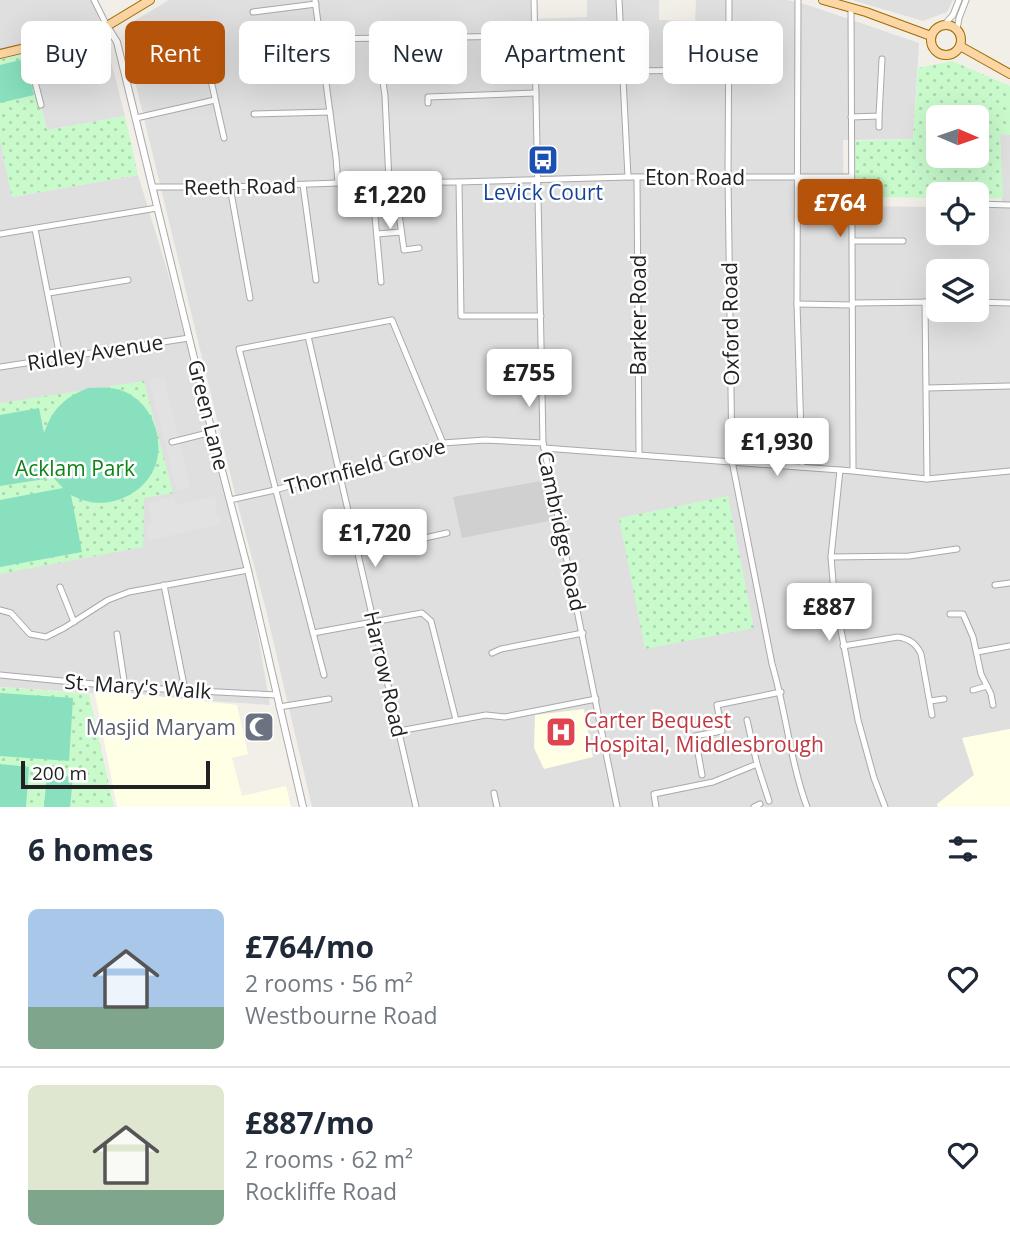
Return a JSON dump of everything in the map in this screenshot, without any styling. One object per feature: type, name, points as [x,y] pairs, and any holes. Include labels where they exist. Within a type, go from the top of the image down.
[{"type":"main road","points":[[111,24],[150,0]]},
{"type":"main road","points":[[822,0],[932,36]]},
{"type":"main road","points":[[944,25],[957,30],[960,38],[960,46],[948,55],[939,53],[932,46],[932,36],[936,29],[944,25]]},
{"type":"main road","points":[[960,46],[1010,74]]},
{"type":"main road","points":[[0,54],[21,48]]},
{"type":"street","points":[[94,0],[104,21]]},
{"type":"street","name":"Cambridge Road","points":[[534,0],[535,21]]},
{"type":"street","points":[[620,0],[621,21]]},
{"type":"street","name":"Oxford Road","points":[[729,0],[729,21]]},
{"type":"street","points":[[798,0],[797,304],[802,467]]},
{"type":"street","points":[[853,471],[851,117],[854,9],[859,0]]},
{"type":"street","points":[[944,25],[953,15],[959,0]]},
{"type":"street","points":[[957,30],[966,0]]},
{"type":"street","points":[[253,12],[316,2],[318,21]]},
{"type":"street","name":"Green Lane","points":[[111,32],[117,42],[248,570],[303,807]]},
{"type":"street","points":[[879,127],[882,59]]},
{"type":"street","points":[[36,84],[41,105]]},
{"type":"street","points":[[211,84],[224,138]]},
{"type":"street","points":[[326,84],[338,183]]},
{"type":"street","points":[[383,84],[389,183]]},
{"type":"street","name":"Cambridge Road","points":[[536,84],[543,445],[617,807]]},
{"type":"street","points":[[624,84],[628,177]]},
{"type":"street","name":"Oxford Road","points":[[728,84],[732,461],[772,664],[807,807]]},
{"type":"street","points":[[429,103],[428,97],[536,93]]},
{"type":"street","points":[[135,118],[215,100]]},
{"type":"street","points":[[254,114],[330,113]]},
{"type":"street","points":[[851,117],[879,116]]},
{"type":"street","name":"Eton Road","points":[[538,180],[628,177],[851,177]]},
{"type":"street","name":"Barker Road","points":[[638,177],[639,454]]},
{"type":"street","name":"Reeth Road","points":[[152,187],[538,180]]},
{"type":"street","points":[[459,182],[461,316],[541,316]]},
{"type":"street","points":[[372,183],[381,282]]},
{"type":"street","points":[[303,185],[316,280]]},
{"type":"street","points":[[230,187],[250,298]]},
{"type":"street","points":[[989,204],[1010,205]]},
{"type":"street","points":[[0,234],[157,208]]},
{"type":"street","points":[[414,212],[399,214],[401,232],[404,250],[419,248]]},
{"type":"street","points":[[35,229],[60,357]]},
{"type":"street","points":[[377,234],[401,232]]},
{"type":"street","points":[[853,241],[903,241]]},
{"type":"street","points":[[49,293],[128,280]]},
{"type":"street","points":[[797,304],[925,302],[927,479]]},
{"type":"street","points":[[989,302],[1010,303]]},
{"type":"street","points":[[324,676],[239,349],[392,320],[443,443]]},
{"type":"street","name":"Harrow Road","points":[[308,336],[416,807]]},
{"type":"street","name":"Ridley Avenue","points":[[0,366],[189,338]]},
{"type":"street","points":[[927,388],[1010,386]]},
{"type":"street","points":[[173,442],[212,432]]},
{"type":"street","name":"Thornfield Grove","points":[[230,500],[443,443],[485,440],[927,479],[1010,471]]},
{"type":"street","points":[[841,470],[831,556],[834,593],[858,720],[874,778],[886,807]]},
{"type":"street","points":[[358,553],[447,533]]},
{"type":"street","points":[[831,556],[909,556],[957,549]]},
{"type":"street","points":[[0,610],[11,613],[30,634],[46,637],[107,600],[129,592],[248,570]]},
{"type":"street","points":[[995,586],[1010,583]]},
{"type":"street","points":[[164,585],[186,690]]},
{"type":"street","points":[[60,587],[74,622]]},
{"type":"street","points":[[963,614],[968,608]]},
{"type":"street","points":[[313,633],[422,613],[431,621],[456,720]]},
{"type":"street","points":[[950,614],[963,614]]},
{"type":"street","points":[[963,614],[973,637],[981,674],[991,694],[993,705]]},
{"type":"street","points":[[492,653],[500,649],[583,633]]},
{"type":"street","points":[[117,634],[125,687]]},
{"type":"street","points":[[843,646],[898,637],[913,643],[921,654],[932,715]]},
{"type":"street","points":[[977,652],[1010,646]]},
{"type":"street","name":"St. Mary's Walk","points":[[0,675],[125,687],[276,695]]},
{"type":"street","points":[[973,690],[987,686]]},
{"type":"street","points":[[702,775],[695,736],[722,731],[717,705],[781,692]]},
{"type":"street","points":[[279,707],[329,699]]},
{"type":"street","points":[[399,731],[486,715],[505,717],[596,699]]},
{"type":"street","points":[[930,701],[944,699]]},
{"type":"street","points":[[747,720],[769,801]]},
{"type":"street","points":[[656,807],[654,794],[713,782],[757,764]]},
{"type":"street","points":[[494,793],[497,807]]},
{"type":"shaded area","points":[[0,0],[92,0],[100,21],[21,21],[21,54],[0,59]]},
{"type":"shaded area","points":[[169,0],[530,0],[531,19],[587,17],[587,0],[659,0],[659,20],[695,21],[696,0],[787,0],[808,5],[919,43],[913,139],[843,140],[844,206],[926,207],[926,245],[989,245],[989,207],[1002,207],[1000,133],[1010,135],[1010,729],[963,738],[974,775],[937,804],[938,807],[312,807],[266,610],[238,506],[136,84],[225,84],[225,21],[134,21]]},
{"type":"shaded area","points":[[852,0],[953,0],[947,12],[923,21]]},
{"type":"shaded area","points":[[111,61],[125,116],[47,130],[36,84],[111,84]]},
{"type":"shaded area","points":[[0,139],[12,197],[138,175],[168,273],[247,572],[270,705],[0,687]]},
{"type":"shaded area","points":[[164,377],[190,486],[177,491],[149,379]]},
{"type":"shaded area","points":[[546,480],[554,520],[462,538],[453,497]]},
{"type":"shaded area","points":[[174,496],[177,505],[215,496],[215,510],[222,523],[148,541],[146,526],[152,523],[148,503]]},
{"type":"shaded area","points":[[94,689],[237,705],[248,754],[232,758],[242,796],[286,786],[291,807],[117,807]]},
{"type":"shaded area","name":"Carter Bequest Hospital, Middlesbrough","points":[[584,709],[593,757],[544,769],[534,748],[535,715]]},
{"type":"shaded area","points":[[1010,729],[1010,807],[938,807],[937,804],[974,775],[962,738]]},
{"type":"green space","points":[[21,54],[21,84],[35,84],[47,130],[125,116],[138,175],[12,197],[0,139],[0,59]]},
{"type":"green space","points":[[21,60],[21,84],[31,84],[34,95],[0,103],[0,65]]},
{"type":"green space","points":[[952,61],[1010,86],[1010,135],[1000,134],[1003,198],[989,198],[989,182],[926,182],[926,198],[855,199],[855,141],[913,139],[918,68]]},
{"type":"green space","name":"Acklam Park","points":[[144,381],[173,493],[144,498],[143,547],[0,574],[0,403]]},
{"type":"green space","name":"Acklam Park","points":[[88,388],[122,391],[142,404],[149,413],[157,436],[157,460],[153,471],[139,488],[119,499],[97,503],[71,495],[82,552],[0,567],[0,500],[63,488],[52,476],[0,486],[0,415],[39,408],[44,433],[60,405]]},
{"type":"green space","points":[[728,496],[754,628],[645,649],[619,518]]},
{"type":"green space","points":[[0,687],[89,694],[114,807],[0,807]]},
{"type":"green space","points":[[0,693],[73,698],[69,761],[0,756]]},
{"type":"green space","points":[[0,764],[29,767],[26,807],[0,807]]},
{"type":"green space","points":[[47,774],[73,777],[70,807],[44,807]]},
{"type":"place","name":"Levick Court","points":[[543,160]]},
{"type":"place","name":"Masjid Maryam","points":[[259,727]]},
{"type":"place","name":"Carter Bequest Hospital, Middlesbrough","points":[[561,732]]}]
